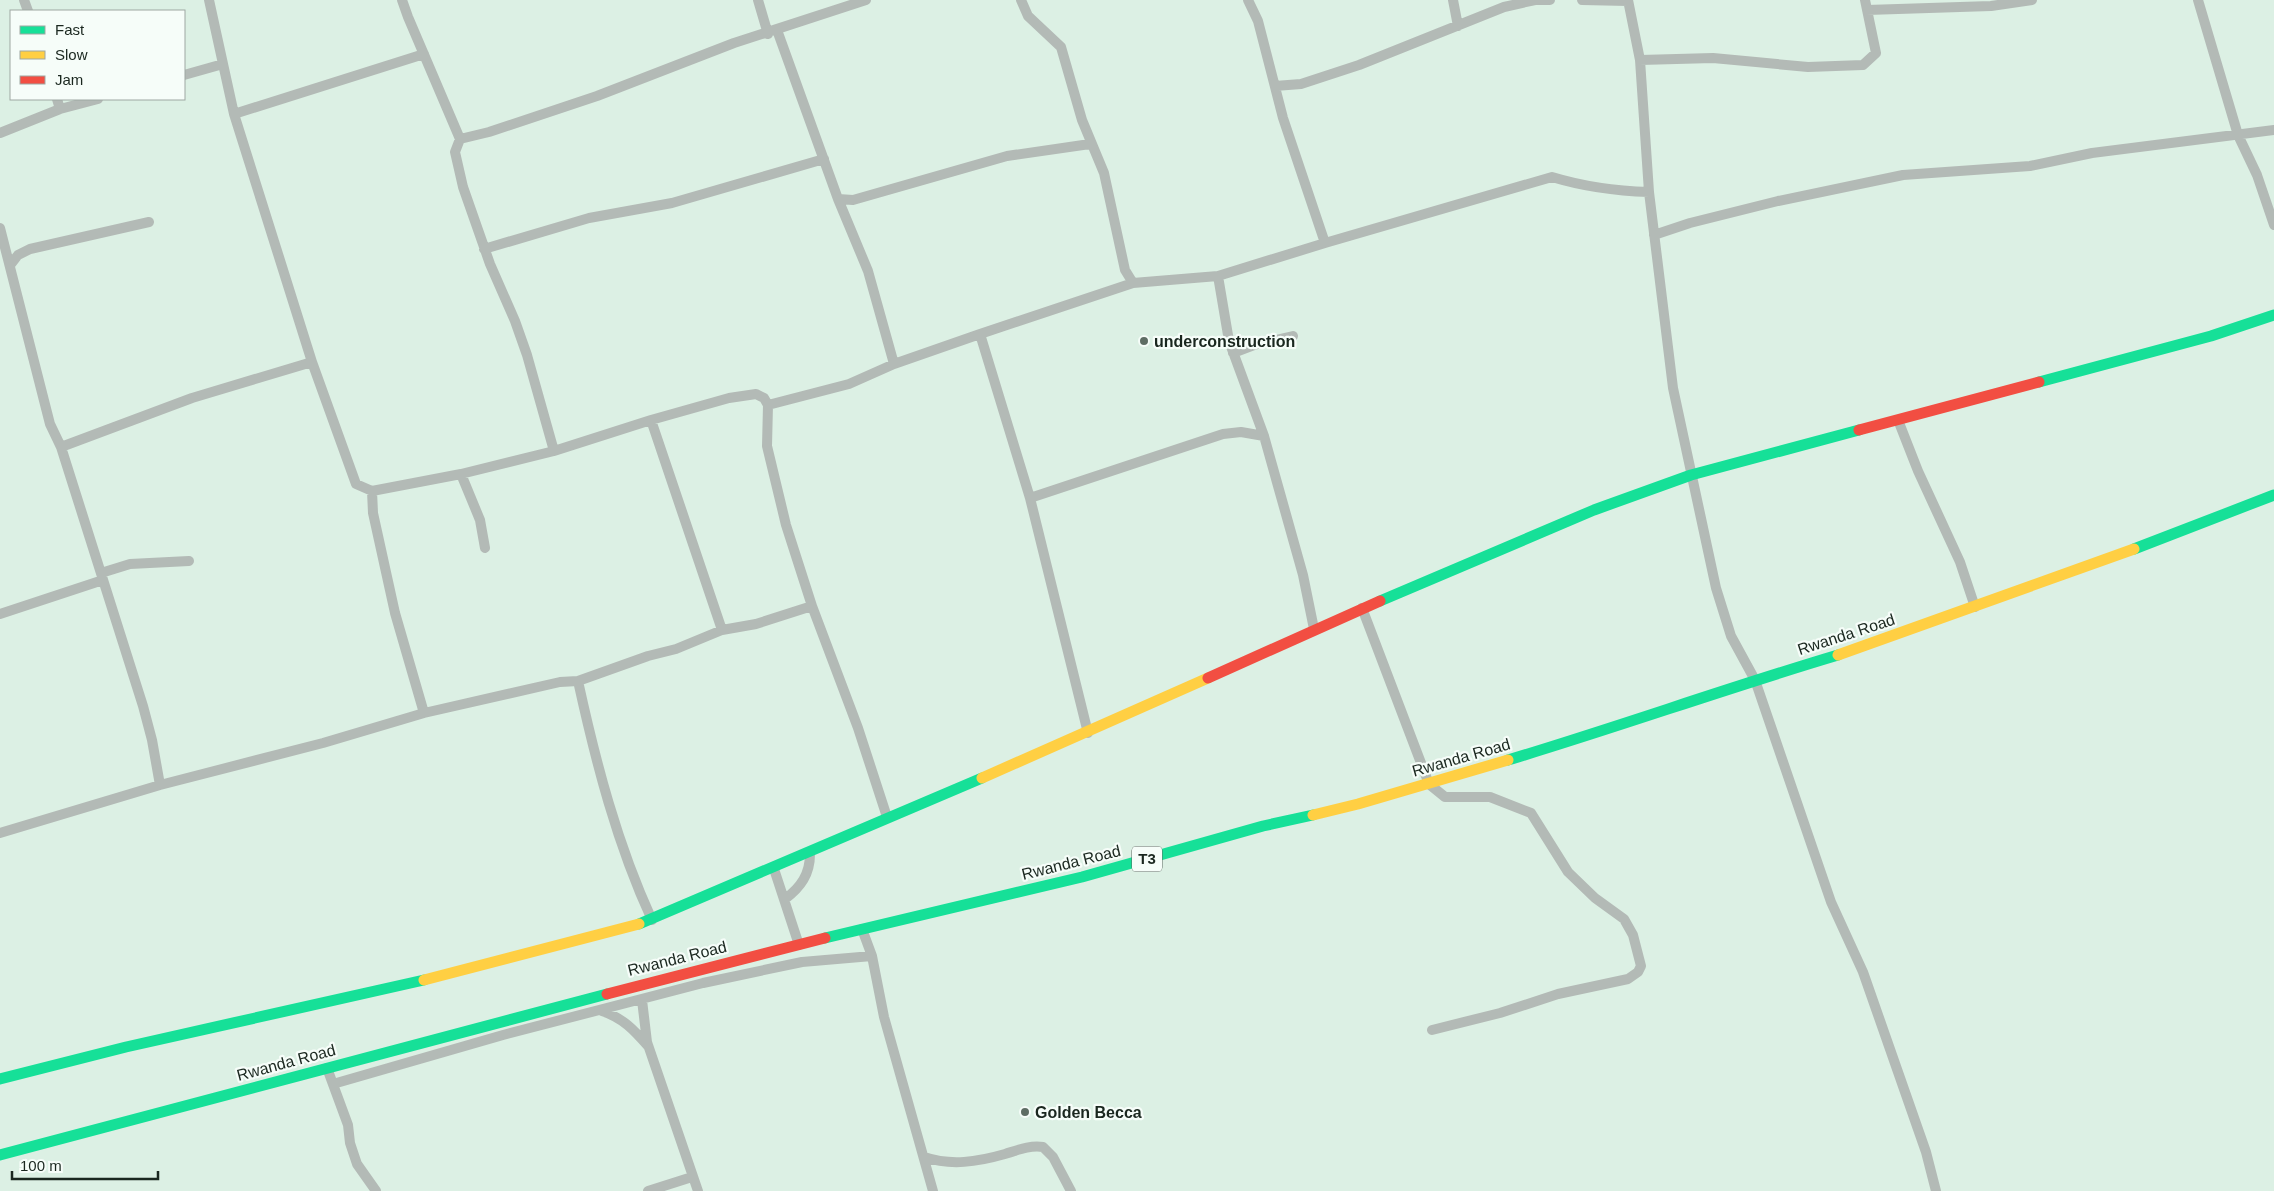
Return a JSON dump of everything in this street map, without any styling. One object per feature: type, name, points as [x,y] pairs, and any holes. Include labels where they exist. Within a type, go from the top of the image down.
[{"type":"main road","points":[[0,1079],[126,1047],[426,980],[652,920],[810,854],[888,818],[1088,733],[1362,608],[1594,510],[1691,475],[2212,336],[2274,315]]},
{"type":"main road","name":"Rwanda Road","points":[[0,1155],[499,1021],[862,929],[1082,877],[1263,826],[1358,804],[1429,784],[1609,730],[1755,680],[1865,646],[2274,496]]},
{"type":"street","points":[[209,0],[234,114],[312,362],[356,484],[372,491],[461,474],[554,451],[651,420],[747,395],[756,394],[764,398],[768,404],[767,446],[774,483],[812,606],[858,728],[888,818]]},
{"type":"street","points":[[402,0],[460,139],[456,152],[463,186],[484,249],[527,355],[554,451]]},
{"type":"street","points":[[758,0],[868,271],[894,364]]},
{"type":"street","points":[[460,139],[489,132],[597,96],[734,43],[866,0]]},
{"type":"street","points":[[1021,0],[1028,16],[1061,47],[1090,144],[1104,173],[1125,270],[1133,283]]},
{"type":"street","points":[[1248,0],[1258,21],[1275,86],[1324,243]]},
{"type":"street","points":[[1453,0],[1458,26]]},
{"type":"street","points":[[1275,86],[1301,84],[1359,65],[1504,7],[1535,0],[1550,0]]},
{"type":"street","points":[[1582,0],[1628,1],[1640,60],[1649,192],[1673,388],[1718,596],[1731,636],[1755,680],[1831,902],[1863,972],[1926,1152],[1936,1191]]},
{"type":"street","points":[[1640,60],[1713,58],[1808,67],[1862,65],[1876,53],[1866,5],[1991,6],[2032,0]]},
{"type":"street","points":[[2198,0],[2238,135],[2257,175],[2274,225]]},
{"type":"street","points":[[234,114],[424,54]]},
{"type":"street","points":[[185,75],[223,64]]},
{"type":"street","points":[[57,100],[60,109]]},
{"type":"street","points":[[0,133],[60,109],[94,100]]},
{"type":"street","points":[[1654,235],[1690,223],[1778,201],[1902,175],[2030,166],[2092,152],[2274,130]]},
{"type":"street","points":[[838,199],[853,200],[1007,156],[1090,144]]},
{"type":"street","points":[[484,249],[589,218],[672,203],[824,159]]},
{"type":"street","points":[[768,404],[849,384],[894,364],[1133,283],[1218,276],[1552,176],[1586,187],[1611,191],[1649,192]]},
{"type":"street","points":[[10,264],[18,255],[30,249],[149,222]]},
{"type":"street","points":[[0,228],[50,424],[61,447],[143,706],[152,740],[160,785]]},
{"type":"street","points":[[1218,276],[1223,319],[1233,353],[1264,436],[1303,575],[1314,629]]},
{"type":"street","points":[[980,334],[1030,498],[1088,733]]},
{"type":"street","points":[[1233,353],[1254,345],[1293,336]]},
{"type":"street","points":[[61,447],[192,398],[312,362]]},
{"type":"street","points":[[651,420],[722,630]]},
{"type":"street","points":[[1898,420],[1918,471],[1960,562],[1975,607]]},
{"type":"street","points":[[1030,498],[1223,434],[1241,432],[1264,436]]},
{"type":"street","points":[[461,474],[480,520],[485,548]]},
{"type":"street","points":[[372,491],[373,512],[395,613],[424,713]]},
{"type":"street","points":[[0,614],[130,564],[189,561]]},
{"type":"street","points":[[0,833],[160,785],[322,743],[424,713],[560,682],[578,681],[648,656],[676,649],[722,630],[756,624],[812,606]]},
{"type":"street","points":[[1362,608],[1429,784],[1445,796],[1454,798],[1490,797],[1531,813],[1568,872],[1594,898],[1624,919],[1633,935],[1641,966],[1638,972],[1628,979],[1558,994],[1500,1013],[1432,1030]]},
{"type":"street","points":[[578,681],[601,781],[627,861],[652,920]]},
{"type":"street","points":[[785,899],[797,889],[806,877],[810,854]]},
{"type":"street","points":[[774,869],[800,945]]},
{"type":"street","points":[[862,929],[872,956],[884,1017],[932,1191]]},
{"type":"street","points":[[333,1084],[504,1035],[782,965],[872,956]]},
{"type":"street","points":[[642,1000],[643,1022],[649,1048],[698,1191]]},
{"type":"street","points":[[602,1011],[616,1015],[625,1022],[649,1048]]},
{"type":"street","points":[[327,1068],[348,1125],[350,1143],[357,1164],[376,1191]]},
{"type":"street","points":[[924,1157],[950,1163],[995,1157],[1032,1146],[1044,1147],[1053,1157],[1071,1191]]},
{"type":"street","points":[[648,1191],[692,1177]]},
{"type":"traffic: fast","points":[[2039,382],[2211,336],[2274,315]]},
{"type":"traffic: fast","points":[[1380,601],[1594,510],[1691,475],[1859,430]]},
{"type":"traffic: fast","points":[[2134,549],[2274,495]]},
{"type":"traffic: fast","points":[[1508,760],[1838,655]]},
{"type":"traffic: fast","points":[[639,924],[982,778]]},
{"type":"traffic: fast","points":[[825,938],[1082,877],[1263,826],[1313,815]]},
{"type":"traffic: fast","points":[[0,1079],[126,1047],[424,980]]},
{"type":"traffic: fast","points":[[0,1155],[607,994]]},
{"type":"traffic: slow","points":[[1838,655],[2134,549]]},
{"type":"traffic: slow","points":[[982,778],[1208,678]]},
{"type":"traffic: slow","points":[[1313,815],[1358,804],[1508,760]]},
{"type":"traffic: slow","points":[[424,980],[639,924]]},
{"type":"traffic: jam","points":[[1859,430],[2039,382]]},
{"type":"traffic: jam","points":[[1208,678],[1380,601]]},
{"type":"traffic: jam","points":[[607,994],[825,938]]},
{"type":"place","name":"underconstruction","points":[[1144,341]]},
{"type":"place","name":"Golden Becca","points":[[1025,1112]]}]
